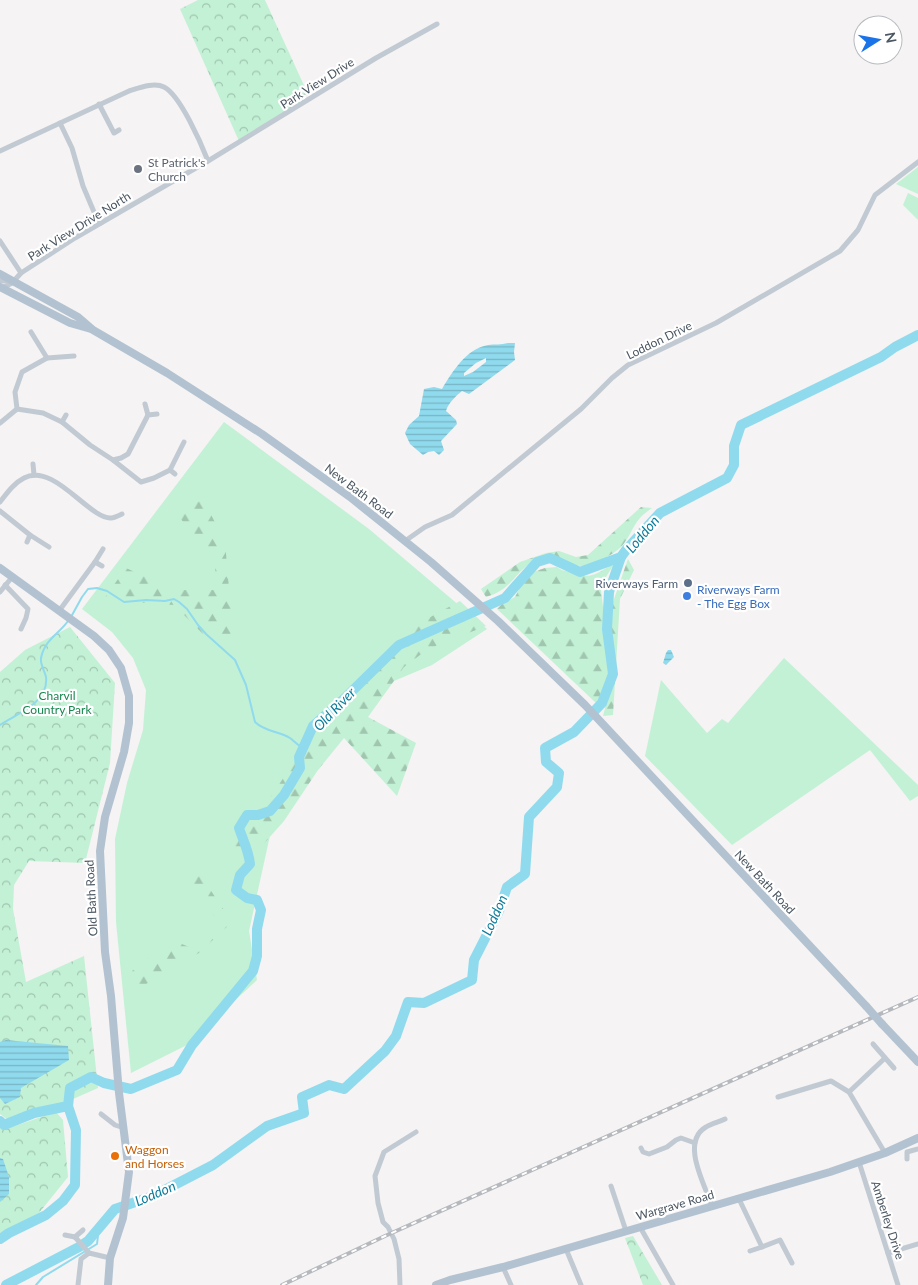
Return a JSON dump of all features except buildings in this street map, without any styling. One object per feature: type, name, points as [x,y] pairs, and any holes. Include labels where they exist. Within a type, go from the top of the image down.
[{"type":"main road","name":"New Bath Road","points":[[0,274],[78,317],[93,330],[167,373],[262,434],[350,497],[405,540],[498,621],[597,718],[918,1062]]},
{"type":"main road","name":"New Bath Road","points":[[0,286],[70,323],[93,330]]},
{"type":"main road","name":"Old Bath Road","points":[[0,568],[94,636],[109,650],[121,668],[129,696],[129,723],[124,752],[105,817],[100,851],[105,952],[129,1172],[123,1218],[110,1258],[108,1285]]},
{"type":"main road","name":"Wargrave Road","points":[[436,1285],[504,1268],[739,1199],[859,1162],[918,1138]]},
{"type":"street","name":"Park View Drive","points":[[208,161],[376,58],[437,24]]},
{"type":"street","points":[[0,150],[129,91],[149,86],[163,86],[171,93],[195,129],[208,161]]},
{"type":"street","points":[[99,104],[114,133]]},
{"type":"street","points":[[60,123],[72,148],[82,186],[101,223]]},
{"type":"street","name":"Park View Drive North","points":[[13,281],[21,273],[50,253],[208,161]]},
{"type":"street","name":"Loddon Drive","points":[[405,540],[424,527],[452,515],[581,409],[628,365],[716,323],[840,251],[858,230],[875,195],[918,162]]},
{"type":"street","points":[[0,241],[21,273]]},
{"type":"street","points":[[0,286],[13,281]]},
{"type":"street","points":[[31,332],[47,358]]},
{"type":"street","points":[[17,409],[15,392],[22,372],[47,358],[74,356]]},
{"type":"street","points":[[113,460],[128,454],[148,415],[145,404]]},
{"type":"street","points":[[0,423],[17,409],[43,413],[62,422],[141,482],[170,470],[184,442]]},
{"type":"street","points":[[148,415],[157,414]]},
{"type":"street","points":[[62,422],[66,415]]},
{"type":"street","points":[[33,464],[34,475]]},
{"type":"street","points":[[170,470],[175,474]]},
{"type":"street","points":[[0,502],[15,484],[25,477],[34,475],[46,477],[68,490],[100,516],[111,518],[122,514]]},
{"type":"street","points":[[79,507],[83,502]]},
{"type":"street","points":[[0,511],[30,535],[49,547]]},
{"type":"street","points":[[27,542],[30,535]]},
{"type":"street","points":[[61,613],[103,549]]},
{"type":"street","points":[[95,562],[102,566]]},
{"type":"street","points":[[0,592],[13,576]]},
{"type":"street","points":[[5,585],[28,609],[21,629]]},
{"type":"street","points":[[873,1044],[894,1068]]},
{"type":"street","points":[[849,1092],[885,1058]]},
{"type":"street","points":[[778,1097],[831,1082],[849,1092],[885,1153]]},
{"type":"street","points":[[784,1095],[785,1103]]},
{"type":"street","points":[[101,1114],[115,1125],[125,1128]]},
{"type":"street","points":[[712,1206],[693,1151],[696,1137],[705,1127],[725,1119]]},
{"type":"street","points":[[400,1285],[399,1259],[394,1239],[383,1222],[378,1203],[375,1176],[384,1152],[416,1132]]},
{"type":"street","points":[[641,1148],[649,1154],[668,1147],[681,1138],[695,1143]]},
{"type":"street","points":[[907,1159],[907,1152],[918,1149]]},
{"type":"street","name":"Amberley Drive","points":[[859,1162],[898,1285]]},
{"type":"street","points":[[611,1186],[626,1231]]},
{"type":"street","points":[[739,1199],[762,1247]]},
{"type":"street","points":[[640,1227],[673,1285]]},
{"type":"street","points":[[76,1239],[83,1230]]},
{"type":"street","points":[[65,1235],[76,1239],[89,1252],[110,1258]]},
{"type":"street","points":[[750,1251],[780,1240],[792,1263]]},
{"type":"street","points":[[888,1254],[918,1244]]},
{"type":"street","points":[[566,1249],[581,1285]]},
{"type":"street","points":[[78,1285],[81,1259],[89,1252]]},
{"type":"street","points":[[504,1268],[511,1285]]},
{"type":"green space","points":[[198,0],[265,0],[307,92],[302,101],[239,141],[180,9]]},
{"type":"green space","points":[[918,167],[918,194],[896,184]]},
{"type":"green space","points":[[908,193],[918,198],[918,220],[903,205]]},
{"type":"green space","points":[[224,422],[369,529],[487,629],[432,665],[382,686],[271,831],[249,931],[257,980],[187,1045],[131,1073],[116,922],[115,839],[127,783],[143,730],[146,690],[133,658],[112,632],[82,609]]},
{"type":"green space","points":[[203,499],[225,542],[233,635],[209,640],[174,605],[103,600],[126,568],[174,590],[217,590],[214,555],[176,514]]},
{"type":"green space","points":[[641,507],[652,508],[637,522],[621,547],[603,559],[583,566],[547,558],[541,559],[528,565],[508,585],[495,594],[486,597],[481,589],[520,562],[546,553],[559,551],[576,557],[588,555]]},
{"type":"green space","points":[[628,559],[634,570],[620,599],[613,715],[603,716],[615,670],[610,634],[613,602]]},
{"type":"green space","points":[[611,565],[613,566],[604,580],[601,590],[611,673],[600,702],[596,703],[497,609],[515,597],[527,574],[545,568],[557,567],[578,575],[588,576],[596,574]]},
{"type":"green space","points":[[460,601],[486,626],[428,649],[404,667],[368,717],[416,743],[397,796],[344,738],[318,770],[284,821],[260,848],[216,849],[267,803],[295,760],[315,718],[377,669],[388,640]]},
{"type":"green space","name":"Charvil Country Park","points":[[70,627],[115,683],[110,763],[85,863],[29,861],[14,885],[13,909],[26,982],[84,956],[98,1088],[64,1103],[35,1108],[8,1120],[0,1114],[0,672],[25,650]]},
{"type":"green space","points":[[784,658],[918,785],[918,796],[910,801],[870,750],[732,845],[645,756],[661,680],[707,733],[722,719],[728,723]]},
{"type":"green space","points":[[197,870],[232,922],[199,953],[136,990],[132,971],[172,940],[194,949],[218,920],[186,884]]},
{"type":"green space","points":[[56,1112],[63,1120],[68,1177],[39,1213],[0,1233],[0,1128],[6,1129]]},
{"type":"green space","points":[[633,1236],[662,1285],[643,1285],[625,1238]]},
{"type":"water","points":[[515,343],[515,360],[469,394],[462,391],[448,405],[446,411],[456,420],[457,424],[441,441],[444,450],[439,455],[434,451],[423,455],[410,444],[405,433],[409,425],[419,416],[424,389],[434,387],[442,389],[461,362],[480,347]],"holes":[[[486,358],[486,362],[473,372],[464,376],[464,373],[476,363]]]},
{"type":"water","points":[[668,650],[671,650],[674,657],[666,665],[663,663]]},
{"type":"water","points":[[6,1040],[68,1046],[69,1060],[21,1088],[20,1097],[5,1104],[0,1098],[0,1042]]},
{"type":"water","points":[[0,1158],[3,1159],[9,1177],[9,1194],[0,1202]]},
{"type":"waterway","name":"Loddon","points":[[6,1285],[88,1241],[115,1209],[153,1196],[213,1165],[267,1126],[304,1113],[302,1097],[329,1085],[344,1089],[385,1051],[396,1036],[408,1002],[424,1003],[472,980],[474,960],[499,911],[507,887],[525,874],[529,817],[557,787],[559,773],[546,762],[545,748],[574,732],[602,703],[613,674],[607,629],[609,592],[621,557],[660,513],[727,478],[734,465],[734,446],[741,425],[881,357],[918,335]]},
{"type":"waterway","name":"Old River","points":[[0,1239],[46,1215],[63,1201],[75,1185],[76,1130],[68,1106],[70,1088],[91,1077],[104,1083],[131,1089],[177,1070],[192,1045],[253,971],[257,956],[257,929],[261,910],[257,900],[247,898],[236,890],[240,875],[250,864],[239,828],[247,815],[258,815],[270,811],[284,795],[300,768],[299,757],[313,726],[345,698],[399,645],[505,598],[537,562],[550,558],[580,572],[621,557]]},
{"type":"waterway","points":[[71,617],[88,589],[97,588],[107,591],[124,602],[174,599],[187,609],[206,634],[235,660],[246,685],[255,722],[263,728],[290,738],[303,748]]},
{"type":"waterway","points":[[0,725],[30,707],[42,694],[46,686],[46,677],[41,661],[43,651],[49,641],[68,621]]},
{"type":"waterway","name":"Old River","points":[[0,1121],[4,1125],[34,1113],[68,1106]]},
{"type":"waterway","points":[[36,1285],[43,1277],[97,1244],[99,1227]]},
{"type":"railway","points":[[282,1285],[385,1236],[918,997]]},
{"type":"place","name":"St Patrick's Church","points":[[138,169]]},
{"type":"place","name":"Riverways Farm","points":[[688,583]]},
{"type":"place","name":"Riverways Farm - The Egg Box","points":[[687,596]]},
{"type":"place","name":"Waggon and Horses","points":[[115,1156]]}]
